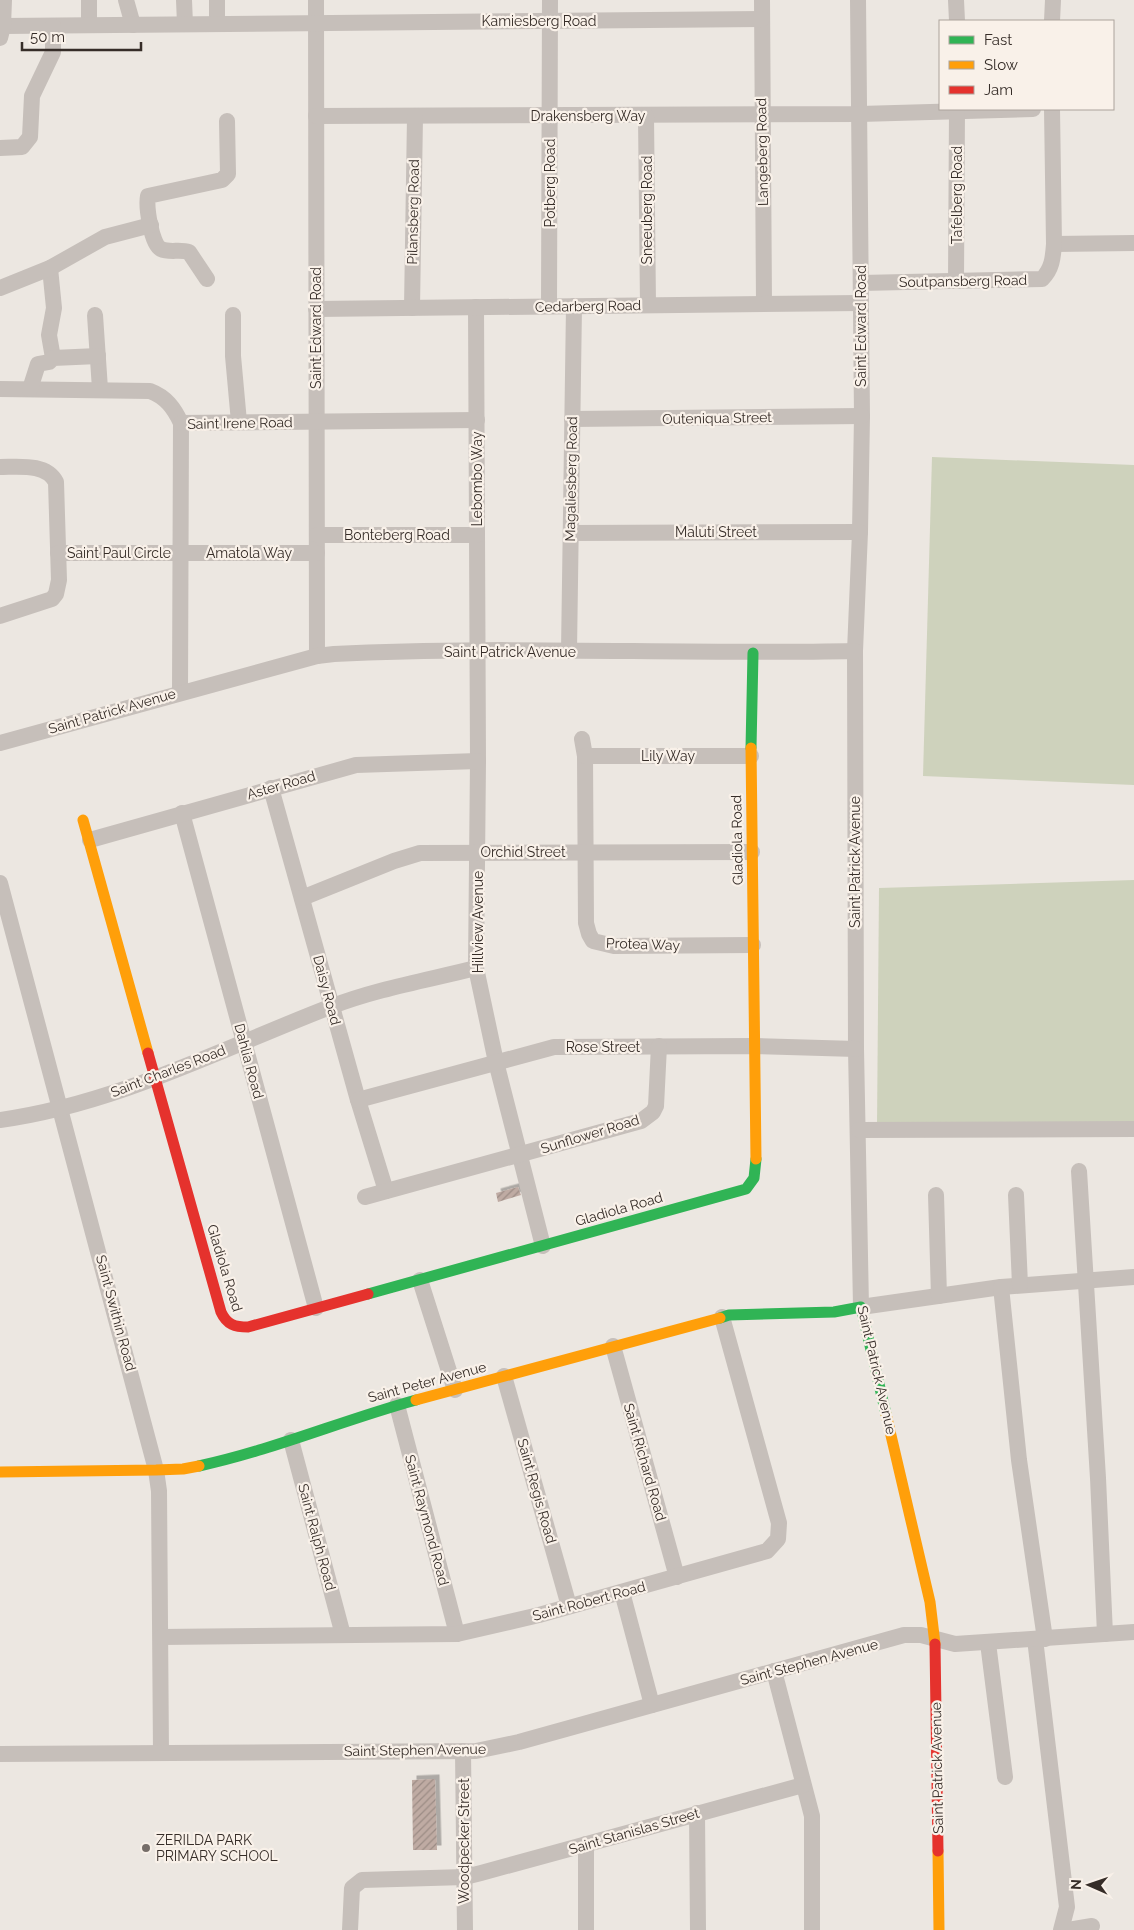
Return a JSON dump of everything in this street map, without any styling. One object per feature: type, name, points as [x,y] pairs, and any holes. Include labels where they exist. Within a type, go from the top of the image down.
[{"type":"street","points":[[2,32],[4,0]]},
{"type":"street","points":[[89,0],[89,26]]},
{"type":"street","points":[[126,0],[133,25]]},
{"type":"street","points":[[184,0],[185,24]]},
{"type":"street","points":[[217,0],[217,24]]},
{"type":"street","name":"Saint Edward Road","points":[[316,0],[317,656]]},
{"type":"street","name":"Potberg Road","points":[[550,0],[550,306]]},
{"type":"street","name":"Langeberg Road","points":[[762,0],[764,304]]},
{"type":"street","name":"Saint Edward Road","points":[[855,652],[862,416],[858,0]]},
{"type":"street","points":[[956,0],[957,20]]},
{"type":"street","points":[[1052,0],[1052,20]]},
{"type":"street","name":"Kamiesberg Road","points":[[2,32],[53,26],[762,19]]},
{"type":"street","points":[[0,148],[22,147],[30,137],[32,96],[52,56],[53,26]]},
{"type":"street","name":"Drakensberg Way","points":[[316,116],[762,115],[958,110]]},
{"type":"street","name":"Tafelberg Road","points":[[956,282],[958,110]]},
{"type":"street","name":"Soutpansberg Road","points":[[861,283],[1042,279],[1048,274],[1052,262],[1054,244],[1052,110]]},
{"type":"street","name":"Pilansberg Road","points":[[412,308],[415,116]]},
{"type":"street","name":"Sneeuberg Road","points":[[646,116],[648,304]]},
{"type":"street","points":[[207,279],[189,252],[159,248],[146,206],[148,196],[222,180],[228,174],[227,120]]},
{"type":"street","points":[[0,288],[50,268],[105,238],[151,225]]},
{"type":"street","points":[[1054,244],[1134,243]]},
{"type":"street","points":[[50,268],[54,308],[49,335],[53,358]]},
{"type":"street","name":"Cedarberg Road","points":[[316,309],[860,303]]},
{"type":"street","name":"Magaliesberg Road","points":[[569,651],[574,306]]},
{"type":"street","name":"Lebombo Way","points":[[476,307],[478,651]]},
{"type":"street","points":[[95,315],[100,390]]},
{"type":"street","points":[[233,315],[233,356],[238,422]]},
{"type":"street","points":[[30,389],[36,366],[49,362],[53,358],[98,356]]},
{"type":"street","points":[[0,389],[144,391],[159,395],[169,403],[182,423]]},
{"type":"street","name":"Outeniqua Street","points":[[572,419],[862,416]]},
{"type":"street","name":"Saint Irene Road","points":[[180,692],[182,423],[477,420]]},
{"type":"street","name":"Saint Paul Circle","points":[[0,467],[34,468],[45,470],[53,475],[57,488],[58,553],[58,588],[52,599],[0,616]]},
{"type":"street","name":"Maluti Street","points":[[571,533],[860,532]]},
{"type":"street","name":"Bonteberg Road","points":[[317,535],[477,535]]},
{"type":"street","name":"Saint Paul Circle","points":[[58,553],[180,553]]},
{"type":"street","name":"Amatola Way","points":[[180,553],[317,553]]},
{"type":"street","name":"Saint Patrick Avenue","points":[[0,743],[180,692],[317,656],[358,653],[478,651],[855,652],[856,1048],[861,1307],[930,1602],[935,1638],[939,1930]]},
{"type":"street","name":"Hillview Avenue","points":[[478,651],[476,968],[496,1062],[543,1246]]},
{"type":"street","name":"Gladiola Road","points":[[154,1079],[224,1320],[230,1326],[248,1327],[746,1189],[755,1178],[756,1155],[752,945],[751,756],[753,653]]},
{"type":"street","points":[[582,740],[586,756],[585,852]]},
{"type":"street","name":"Lily Way","points":[[586,756],[751,756]]},
{"type":"street","name":"Aster Road","points":[[90,840],[356,764],[478,761]]},
{"type":"street","name":"Daisy Road","points":[[271,788],[358,1100],[386,1191]]},
{"type":"street","name":"Dahlia Road","points":[[182,813],[316,1308]]},
{"type":"street","points":[[84,820],[154,1079]]},
{"type":"street","name":"Orchid Street","points":[[302,898],[408,856],[434,852],[752,852]]},
{"type":"street","name":"Protea Way","points":[[585,852],[586,923],[588,934],[593,941],[614,946],[752,945]]},
{"type":"street","name":"Saint Swithin Road","points":[[0,883],[62,1109],[160,1491],[161,1753]]},
{"type":"street","name":"Saint Charles Road","points":[[0,1120],[62,1109],[154,1079],[332,1006],[476,968]]},
{"type":"street","name":"Sunflower Road","points":[[519,1155],[641,1121],[648,1116],[653,1112],[658,1097],[659,1046]]},
{"type":"street","name":"Rose Street","points":[[358,1100],[554,1047],[754,1046],[856,1048]]},
{"type":"street","points":[[858,1130],[1134,1129]]},
{"type":"street","points":[[365,1197],[519,1155]]},
{"type":"street","points":[[1079,1170],[1105,1634]]},
{"type":"street","points":[[936,1195],[939,1296]]},
{"type":"street","points":[[1016,1195],[1020,1285]]},
{"type":"street","points":[[861,1307],[1001,1287],[1134,1277]]},
{"type":"street","points":[[420,1280],[455,1390]]},
{"type":"street","points":[[1001,1287],[1040,1639],[1067,1907],[1061,1930]]},
{"type":"street","name":"Saint Peter Avenue","points":[[0,1472],[183,1469],[240,1458],[397,1405],[722,1317],[743,1313],[834,1312],[861,1307]]},
{"type":"street","name":"Saint Robert Road","points":[[161,1637],[458,1634],[622,1592],[767,1551],[774,1546],[779,1532],[779,1523],[722,1317]]},
{"type":"street","name":"Saint Richard Road","points":[[613,1346],[677,1577]]},
{"type":"street","name":"Saint Regis Road","points":[[504,1376],[569,1606]]},
{"type":"street","name":"Saint Raymond Road","points":[[397,1405],[458,1634]]},
{"type":"street","name":"Saint Ralph Road","points":[[291,1440],[343,1635]]},
{"type":"street","points":[[622,1592],[652,1705]]},
{"type":"street","name":"Saint Stephen Avenue","points":[[0,1754],[484,1750],[904,1636],[921,1635],[955,1644],[1134,1632]]},
{"type":"street","points":[[988,1643],[1005,1777]]},
{"type":"street","points":[[774,1671],[812,1816],[812,1930]]},
{"type":"street","name":"Woodpecker Street","points":[[463,1751],[465,1930]]},
{"type":"street","name":"Saint Stanislas Street","points":[[350,1930],[352,1888],[362,1880],[464,1877],[804,1785]]},
{"type":"street","points":[[697,1813],[698,1930]]},
{"type":"street","points":[[586,1844],[586,1930]]},
{"type":"street","points":[[1068,1930],[1092,1926]]},
{"type":"green space","points":[[932,457],[1134,465],[1134,785],[923,776]]},
{"type":"green space","points":[[1134,880],[1134,1123],[877,1127],[879,888]]},
{"type":"building","points":[[518,1187],[521,1195],[498,1202],[496,1193]]},
{"type":"building","points":[[435,1779],[437,1850],[413,1850],[412,1780]]},
{"type":"traffic: fast","points":[[751,748],[753,653]]},
{"type":"traffic: fast","points":[[368,1294],[746,1189],[754,1178],[756,1159]]},
{"type":"traffic: fast","points":[[720,1318],[729,1315],[834,1312],[861,1307],[886,1414]]},
{"type":"traffic: fast","points":[[199,1466],[254,1452],[416,1400]]},
{"type":"traffic: slow","points":[[751,748],[756,1159]]},
{"type":"traffic: slow","points":[[83,820],[148,1053]]},
{"type":"traffic: slow","points":[[416,1400],[720,1318]]},
{"type":"traffic: slow","points":[[886,1414],[930,1602],[935,1644]]},
{"type":"traffic: slow","points":[[0,1472],[156,1470],[183,1469],[199,1466]]},
{"type":"traffic: slow","points":[[938,1851],[939,1930]]},
{"type":"traffic: jam","points":[[148,1053],[221,1312],[226,1320],[235,1326],[248,1327],[368,1294]]},
{"type":"traffic: jam","points":[[935,1644],[938,1851]]},
{"type":"place","name":"ZERILDA PARK PRIMARY SCHOOL","points":[[146,1848]]}]
